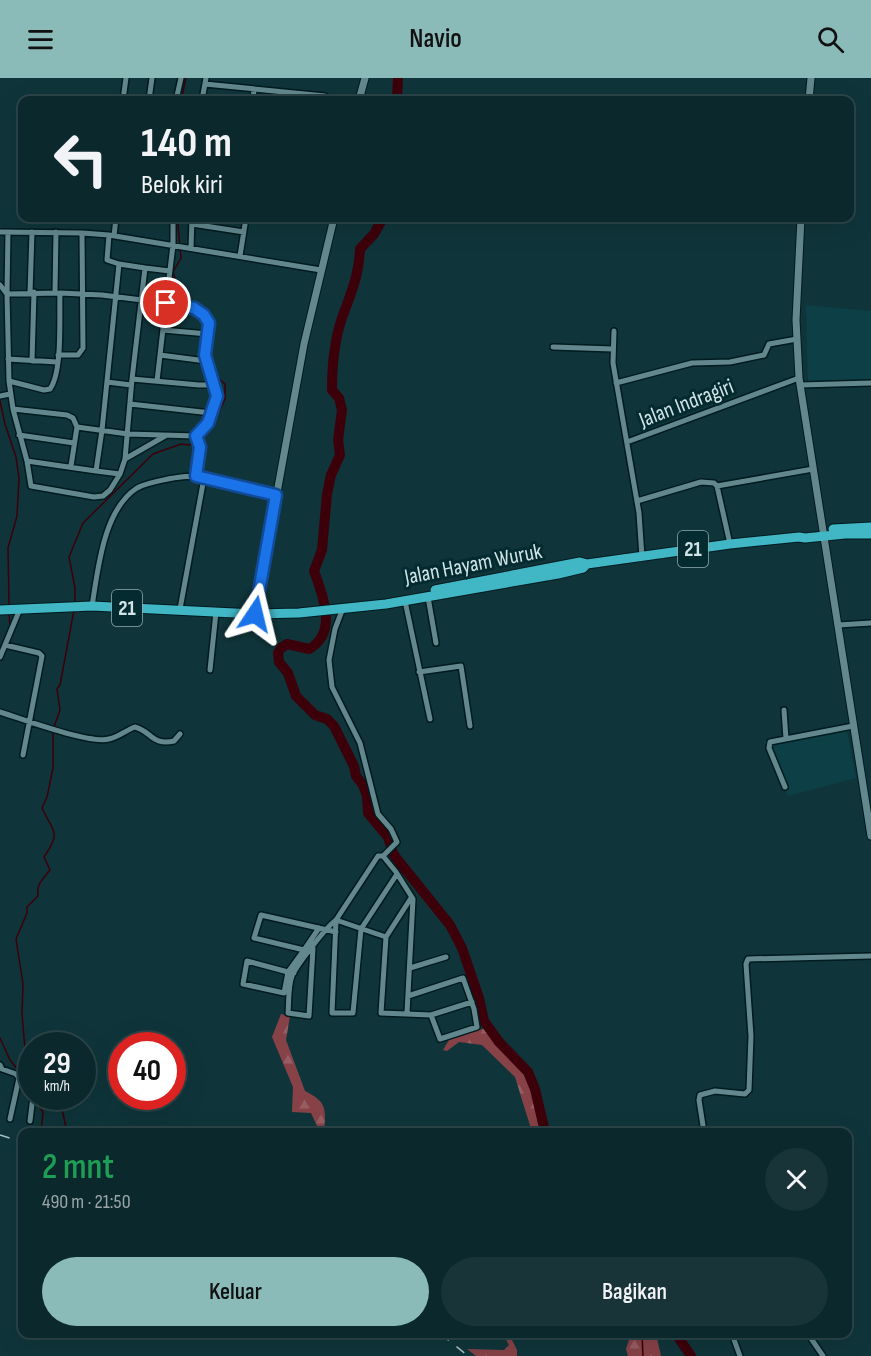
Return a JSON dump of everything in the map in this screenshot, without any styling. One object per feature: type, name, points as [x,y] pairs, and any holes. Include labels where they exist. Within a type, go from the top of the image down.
[{"type":"highway","name":"21","points":[[824,534],[837,529],[871,528]]},
{"type":"highway","name":"21","points":[[824,534],[871,534]]},
{"type":"highway","name":"Jalan Hayam Wuruk","points":[[366,605],[373,601],[580,562],[587,564],[730,543],[807,538],[824,534]]},
{"type":"highway","name":"Jalan Hayam Wuruk","points":[[255,614],[313,612],[374,606],[558,574],[583,568],[587,564]]},
{"type":"highway","name":"21","points":[[0,610],[92,606],[255,614]]},
{"type":"street","points":[[124,96],[126,78]]},
{"type":"street","points":[[150,96],[152,78]]},
{"type":"street","points":[[177,96],[181,78]]},
{"type":"street","points":[[360,96],[365,78]]},
{"type":"street","points":[[809,96],[811,78]]},
{"type":"street","points":[[203,96],[206,81],[325,96]]},
{"type":"street","points":[[253,96],[254,88]]},
{"type":"street","points":[[115,222],[107,260],[119,264],[170,271]]},
{"type":"street","points":[[157,381],[174,245],[173,222]]},
{"type":"street","points":[[190,248],[192,222]]},
{"type":"street","points":[[197,222],[244,232]]},
{"type":"street","points":[[240,256],[245,222]]},
{"type":"street","points":[[255,614],[304,344],[333,222]]},
{"type":"street","points":[[801,222],[797,302],[800,381],[853,726],[867,792],[871,836]]},
{"type":"street","points":[[0,232],[82,232],[112,235],[321,270]]},
{"type":"street","points":[[8,232],[10,394],[32,488],[99,497],[106,494],[120,474],[125,459],[145,268]]},
{"type":"street","points":[[32,232],[32,360]]},
{"type":"street","points":[[9,381],[44,390],[50,389],[54,383],[58,355],[56,232]]},
{"type":"street","points":[[58,355],[74,356],[82,351],[82,232]]},
{"type":"street","points":[[96,471],[119,264]]},
{"type":"street","points":[[0,285],[7,294]]},
{"type":"street","points":[[7,294],[82,293],[185,305],[201,311],[208,320],[206,361],[217,396],[208,423],[198,440],[196,476]]},
{"type":"street","points":[[163,330],[208,334]]},
{"type":"street","points":[[614,331],[616,383],[627,442]]},
{"type":"street","points":[[616,383],[692,363],[730,362],[764,355],[769,345],[797,339]]},
{"type":"street","points":[[553,347],[613,349]]},
{"type":"street","points":[[160,355],[206,361]]},
{"type":"street","points":[[8,359],[57,362]]},
{"type":"street","points":[[107,382],[157,381],[199,386],[213,385]]},
{"type":"street","name":"Jalan Indragiri","points":[[642,557],[639,513],[627,442],[800,381],[871,383]]},
{"type":"street","points":[[0,396],[10,394]]},
{"type":"street","points":[[130,404],[211,413]]},
{"type":"street","points":[[13,409],[70,416],[75,420],[71,466]]},
{"type":"street","points":[[76,427],[198,440]]},
{"type":"street","points":[[19,435],[74,443]]},
{"type":"street","points":[[125,459],[166,436]]},
{"type":"street","points":[[27,460],[120,474]]},
{"type":"street","points":[[637,501],[707,481],[715,484],[813,469]]},
{"type":"street","points":[[92,606],[108,528],[129,495],[142,486],[158,480],[196,476],[276,495]]},
{"type":"street","points":[[180,609],[204,478]]},
{"type":"street","points":[[715,484],[730,543]]},
{"type":"street","points":[[428,597],[436,643]]},
{"type":"street","points":[[405,601],[430,719]]},
{"type":"street","points":[[313,948],[309,1016],[288,1013],[291,972],[336,920],[378,856],[385,854],[398,843],[378,814],[360,743],[332,687],[329,660],[340,608]]},
{"type":"street","points":[[0,657],[20,609]]},
{"type":"street","points":[[210,670],[216,612]]},
{"type":"street","points":[[838,626],[871,623]]},
{"type":"street","points":[[5,645],[39,653],[42,656],[23,755]]},
{"type":"street","points":[[419,672],[461,666],[470,726]]},
{"type":"street","points":[[784,710],[786,739]]},
{"type":"street","points":[[0,712],[48,728],[106,740],[137,727],[153,739],[164,743],[176,740],[180,734]]},
{"type":"street","points":[[785,787],[769,745],[772,742],[853,726]]},
{"type":"street","points":[[385,854],[411,898],[410,968],[406,1013]]},
{"type":"street","points":[[336,920],[332,1012],[353,1013],[361,929],[397,874]]},
{"type":"street","points":[[411,898],[386,937],[381,1013],[431,1015],[472,1002]]},
{"type":"street","points":[[304,950],[254,938],[261,915],[336,932]]},
{"type":"street","points":[[336,920],[386,937]]},
{"type":"street","points":[[291,972],[247,961],[243,984],[283,994],[291,972],[319,928]]},
{"type":"street","points":[[703,1128],[700,1095],[715,1091],[745,1094],[749,1090],[751,1036],[746,964],[748,959],[871,956]]},
{"type":"street","points":[[410,968],[446,957]]},
{"type":"street","points":[[408,996],[463,978],[472,1002],[477,1027],[440,1039],[431,1015]]},
{"type":"street","points":[[0,1065],[2,1069],[18,1077]]},
{"type":"street","points":[[10,1119],[18,1083]]},
{"type":"street","points":[[30,1121],[31,1110]]},
{"type":"street","points":[[733,1338],[740,1356]]},
{"type":"street","points":[[811,1338],[823,1356]]},
{"type":"shaded area","points":[[806,305],[871,311],[871,384],[808,385]]},
{"type":"shaded area","points":[[846,726],[856,778],[788,796],[763,741]]},
{"type":"green space","points":[[281,1014],[290,1016],[286,1040],[305,1091],[318,1099],[324,1107],[324,1128],[317,1128],[311,1113],[292,1112],[293,1087],[272,1037]]},
{"type":"green space","points":[[488,1027],[528,1072],[535,1089],[544,1128],[531,1128],[515,1077],[482,1045],[459,1042],[447,1051],[443,1050],[449,1040]]},
{"type":"green space","points":[[505,1338],[511,1338],[517,1350],[517,1356],[476,1356],[467,1349],[504,1350],[509,1345]]},
{"type":"green space","points":[[630,1338],[657,1338],[661,1356],[628,1356],[626,1349]]},
{"type":"waterway","points":[[182,96],[186,78]]},
{"type":"waterway","points":[[397,96],[398,78]]},
{"type":"waterway","points":[[179,222],[181,258],[173,272],[178,289],[197,307]]},
{"type":"waterway","points":[[381,222],[374,234],[360,249],[356,277],[335,346],[332,390],[339,398],[342,410],[338,440],[340,455],[331,475],[322,550],[314,571],[324,602],[326,624],[318,642],[309,649],[287,644],[281,648],[278,653],[279,662],[288,673],[296,696],[315,715],[327,719],[334,726],[354,766],[356,776],[363,785],[367,796],[368,813],[388,837],[397,859],[450,925],[462,948],[479,998],[484,1021],[499,1042],[528,1072],[535,1089],[544,1128]]},
{"type":"waterway","points":[[207,316],[214,322],[210,338]]},
{"type":"waterway","points":[[209,346],[210,365]]},
{"type":"waterway","points":[[75,601],[69,557],[83,523],[153,454],[181,444],[189,445],[198,441],[217,416],[225,399],[225,384],[213,374]]},
{"type":"waterway","points":[[0,401],[16,457],[19,478],[17,516],[8,548],[9,604]]},
{"type":"waterway","points":[[54,727],[60,710],[57,689],[60,685],[74,610]]},
{"type":"waterway","points":[[9,615],[10,626]]},
{"type":"waterway","points":[[0,649],[5,639]]},
{"type":"waterway","points":[[24,1032],[23,984],[16,939],[27,913],[27,907],[38,896],[39,885],[50,870],[44,857],[53,842],[54,832],[42,808],[47,797],[53,768],[53,732]]},
{"type":"waterway","points":[[0,1038],[10,1060],[18,1070]]},
{"type":"waterway","points":[[41,1128],[42,1110]]},
{"type":"waterway","points":[[62,1110],[66,1128]]},
{"type":"waterway","points":[[642,1338],[643,1356]]},
{"type":"waterway","points":[[679,1338],[691,1356]]},
{"type":"railway","points":[[0,1135],[18,1141]]},
{"type":"railway","points":[[446,1338],[468,1356]]},
{"type":"route","points":[[166,303],[185,305],[201,311],[209,323],[205,355],[217,396],[208,423],[196,436],[200,449],[196,476],[276,495],[255,614]]}]
